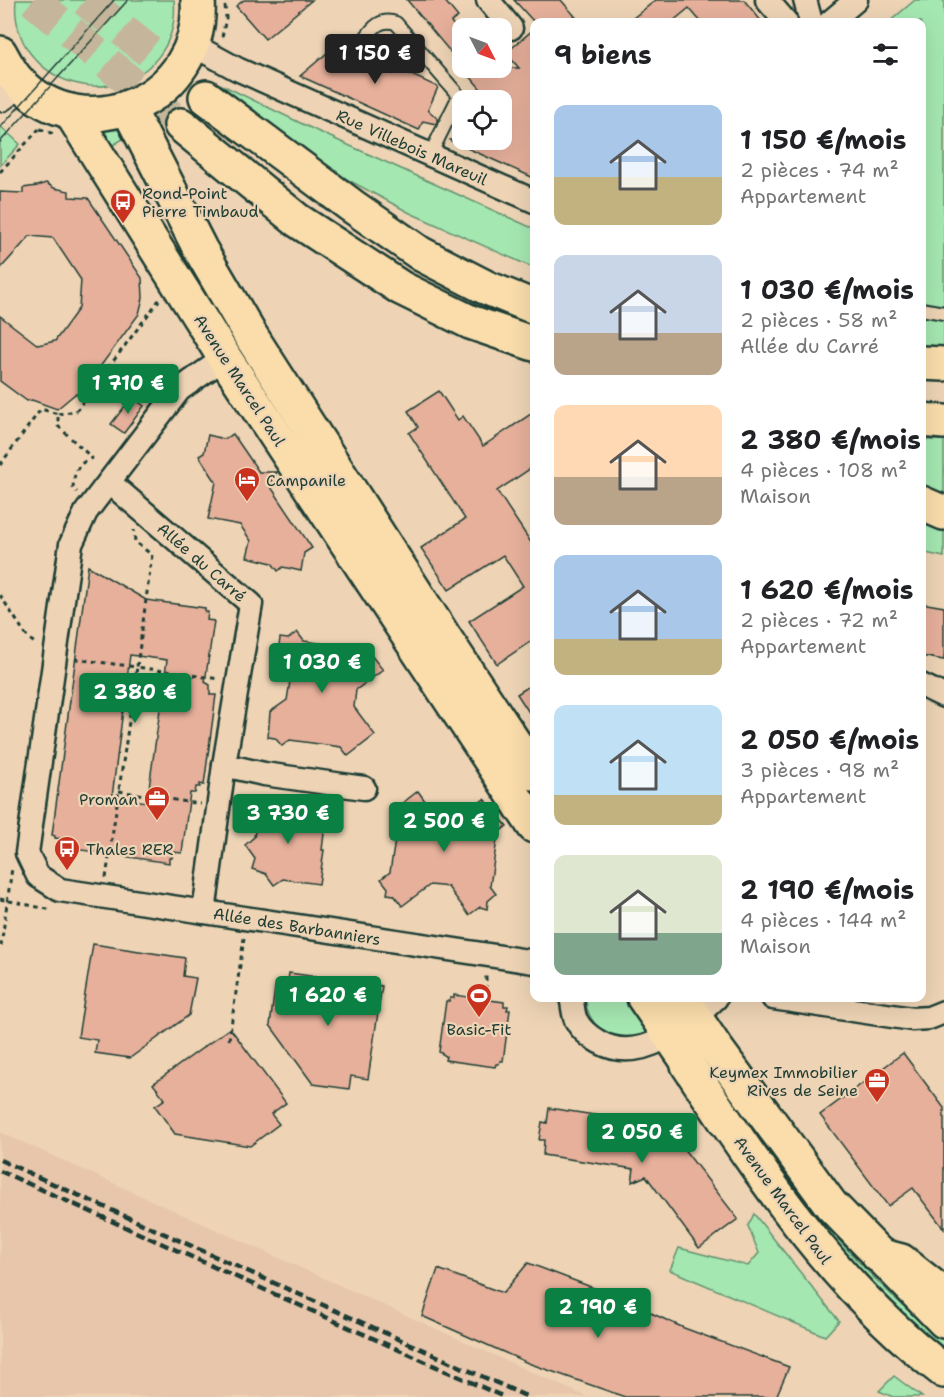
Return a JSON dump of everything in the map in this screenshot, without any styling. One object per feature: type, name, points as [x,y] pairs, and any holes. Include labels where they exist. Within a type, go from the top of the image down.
[{"type":"main road","points":[[0,52],[9,88],[70,111],[99,113],[128,108],[156,94],[173,78],[187,59],[207,45],[198,0]]},
{"type":"main road","points":[[206,97],[352,207],[421,254],[485,287],[530,304]]},
{"type":"main road","name":"Avenue Marcel Paul","points":[[128,108],[200,249],[249,333],[444,637],[530,766]]},
{"type":"main road","name":"Avenue Marcel Paul","points":[[70,111],[226,360],[530,820]]},
{"type":"main road","points":[[181,125],[297,220],[401,288],[470,322],[530,357]]},
{"type":"main road","points":[[352,207],[490,274],[530,289]]},
{"type":"main road","points":[[470,322],[530,343]]},
{"type":"main road","points":[[926,363],[944,364]]},
{"type":"main road","points":[[926,385],[944,385]]},
{"type":"main road","points":[[926,420],[944,422]]},
{"type":"main road","points":[[926,505],[944,513]]},
{"type":"main road","name":"Avenue Marcel Paul","points":[[657,1002],[691,1012],[831,1205],[944,1321]]},
{"type":"main road","name":"Avenue Marcel Paul","points":[[691,1012],[686,1059],[688,1065],[792,1216],[829,1263],[909,1345],[944,1371]]},
{"type":"main road","points":[[878,1255],[901,1261],[944,1295]]},
{"type":"street","points":[[488,0],[503,18]]},
{"type":"street","points":[[767,0],[783,18]]},
{"type":"street","points":[[792,18],[794,0]]},
{"type":"street","points":[[805,0],[810,18]]},
{"type":"street","points":[[835,18],[856,0]]},
{"type":"street","name":"Rue Villebois Mareuil","points":[[207,45],[237,69],[530,199]]},
{"type":"street","points":[[58,901],[38,876],[27,853],[71,544],[90,507],[179,390],[213,366],[226,360]]},
{"type":"street","name":"Allée du Carré","points":[[109,482],[250,604],[224,765],[204,912]]},
{"type":"street","points":[[926,687],[944,696]]},
{"type":"street","points":[[224,765],[264,774],[364,788]]},
{"type":"street","name":"Allée des Barbanniers","points":[[58,901],[104,897],[530,961]]},
{"type":"street","points":[[572,1002],[576,1020],[588,1036],[605,1046],[623,1049],[639,1047],[691,1012]]},
{"type":"street","points":[[799,1002],[912,1019],[929,1018],[944,1012]]},
{"type":"lane","points":[[365,39],[379,23],[387,20],[396,23],[459,96],[430,155]]},
{"type":"lane","points":[[926,310],[944,313]]},
{"type":"path","points":[[207,45],[226,18],[225,0]]},
{"type":"path","points":[[0,172],[39,129]]},
{"type":"path","points":[[0,465],[41,409],[58,414],[76,411],[160,298]]},
{"type":"path","points":[[58,414],[58,426],[92,458],[83,461],[74,472],[73,488],[90,507]]},
{"type":"path","points":[[104,897],[152,555],[135,542],[132,533],[136,522],[144,512]]},
{"type":"path","points":[[0,595],[28,638],[55,656],[239,681]]},
{"type":"path","points":[[119,791],[218,807]]},
{"type":"path","points":[[1,946],[2,921],[15,847],[28,848]]},
{"type":"path","points":[[0,899],[58,901]]},
{"type":"path","points":[[229,1040],[245,918]]},
{"type":"shaded area","points":[[0,1132],[587,1397],[0,1397]]},
{"type":"green space","points":[[16,0],[174,0],[172,28],[162,52],[145,70],[124,81],[100,86],[75,83],[51,72],[30,53],[18,28]]},
{"type":"green space","points":[[915,0],[944,0],[944,348],[926,347],[926,18],[894,18]]},
{"type":"green space","points":[[220,84],[317,131],[530,227],[530,266],[410,213],[300,154]]},
{"type":"green space","points":[[0,126],[20,144],[0,166]]},
{"type":"green space","points":[[117,128],[123,139],[105,150],[92,129]]},
{"type":"green space","points":[[926,440],[944,440],[944,500],[926,494]]},
{"type":"green space","points":[[926,517],[944,522],[944,557],[926,553]]},
{"type":"green space","points":[[586,1002],[630,1002],[649,1032],[638,1038],[627,1039],[609,1035],[595,1023]]},
{"type":"green space","points":[[709,1057],[772,1155],[811,1208],[884,1287],[944,1341],[944,1352],[925,1337],[817,1230],[701,1060]]},
{"type":"green space","points":[[754,1214],[839,1321],[825,1336],[670,1270],[679,1248],[748,1266],[759,1253],[748,1226]]},
{"type":"green space","points":[[894,1376],[922,1397],[893,1397],[879,1391]]},
{"type":"building","points":[[244,0],[312,0],[265,39],[236,6]]},
{"type":"building","points":[[407,0],[444,0],[458,17],[452,18],[451,22],[452,54]]},
{"type":"building","points":[[514,0],[561,0],[577,18],[530,18]]},
{"type":"building","points":[[656,0],[744,0],[759,18],[698,18],[689,8],[677,18],[633,18]]},
{"type":"building","points":[[530,32],[530,176],[471,150],[512,150],[512,90],[482,90],[471,78],[512,78],[512,68],[519,68],[512,60],[512,48]]},
{"type":"building","points":[[340,42],[438,87],[428,110],[438,119],[436,124],[423,121],[419,130],[300,76]]},
{"type":"building","points":[[46,183],[54,188],[69,191],[69,197],[88,198],[142,278],[143,298],[139,314],[80,394],[75,394],[57,409],[32,400],[27,401],[0,381],[0,316],[38,345],[55,341],[79,308],[81,280],[53,238],[30,236],[0,269],[0,192],[23,193],[23,188]]},
{"type":"building","points":[[439,391],[458,420],[463,416],[483,446],[530,415],[530,469],[497,491],[530,541],[530,642],[497,664],[469,621],[523,586],[503,555],[449,590],[421,548],[465,519],[409,433],[418,427],[408,411]]},
{"type":"building","points":[[132,397],[144,406],[124,433],[111,424]]},
{"type":"building","name":"Campanile","points":[[233,434],[259,472],[277,472],[269,484],[312,548],[304,553],[301,571],[283,567],[278,571],[272,563],[247,557],[251,541],[240,525],[208,519],[216,482],[199,456],[204,453],[208,435],[224,439]]},
{"type":"building","points":[[88,566],[146,600],[205,608],[205,612],[208,612],[207,620],[214,621],[205,682],[210,685],[210,695],[216,695],[204,785],[200,784],[200,787],[196,787],[195,793],[190,793],[182,853],[173,852],[169,863],[61,847],[63,839],[52,835]],"holes":[[[130,655],[167,660],[147,802],[112,797]]]},
{"type":"building","points":[[926,604],[944,607],[944,660],[926,657]]},
{"type":"building","points":[[297,632],[304,641],[355,648],[362,644],[383,670],[356,690],[354,707],[375,735],[348,756],[341,747],[290,740],[282,746],[275,738],[268,737],[270,712],[287,700],[290,681],[277,663],[280,638],[288,639]]},
{"type":"building","points":[[530,686],[530,714],[517,694]]},
{"type":"building","points":[[418,791],[437,818],[456,821],[484,799],[507,826],[498,833],[490,886],[496,894],[488,901],[487,909],[480,907],[469,915],[448,887],[430,885],[402,906],[394,895],[387,894],[388,888],[381,879],[390,872],[398,821],[391,812]]},
{"type":"building","points":[[260,805],[296,809],[296,812],[326,817],[319,884],[283,879],[274,885],[266,874],[252,869],[255,859],[245,845],[254,837]]},
{"type":"building","points":[[93,944],[185,958],[183,976],[196,978],[189,1015],[130,1058],[95,1053],[97,1040],[78,1037]]},
{"type":"building","points":[[289,973],[382,986],[368,1079],[351,1076],[349,1089],[313,1084],[270,1025],[275,988],[287,989]]},
{"type":"building","points":[[454,995],[504,1002],[504,1006],[508,1006],[507,1010],[510,1010],[503,1061],[495,1067],[445,1060],[446,1056],[439,1052],[446,1001],[454,998]]},
{"type":"building","points":[[230,1028],[286,1103],[271,1114],[279,1124],[250,1146],[175,1134],[155,1106],[165,1099],[153,1084]]},
{"type":"building","points":[[903,1053],[944,1108],[944,1229],[913,1188],[888,1206],[820,1115]]},
{"type":"building","points":[[549,1108],[666,1126],[738,1219],[699,1248],[646,1176],[632,1182],[634,1169],[543,1155],[544,1140],[539,1140],[542,1122],[547,1123]]},
{"type":"building","points":[[528,1263],[607,1293],[684,1328],[789,1367],[776,1397],[625,1397],[528,1363],[422,1316],[438,1269],[503,1293]]},
{"type":"tunnel","points":[[33,0],[181,125]]},
{"type":"tunnel","points":[[85,0],[206,97]]},
{"type":"tram line","points":[[0,128],[114,0]]},
{"type":"tram line","points":[[0,142],[128,0]]},
{"type":"railway","points":[[0,1160],[528,1397]]},
{"type":"railway","points":[[0,1171],[504,1397]]},
{"type":"place","name":"Rond-Point Pierre Timbaud","points":[[123,225]]},
{"type":"place","name":"Campanile","points":[[247,503]]},
{"type":"place","name":"Proman","points":[[157,822]]},
{"type":"place","name":"Thales RER","points":[[67,872]]},
{"type":"place","name":"Basic-Fit","points":[[479,1019]]},
{"type":"place","name":"Keymex Immobilier Rives de Seine","points":[[877,1104]]}]
